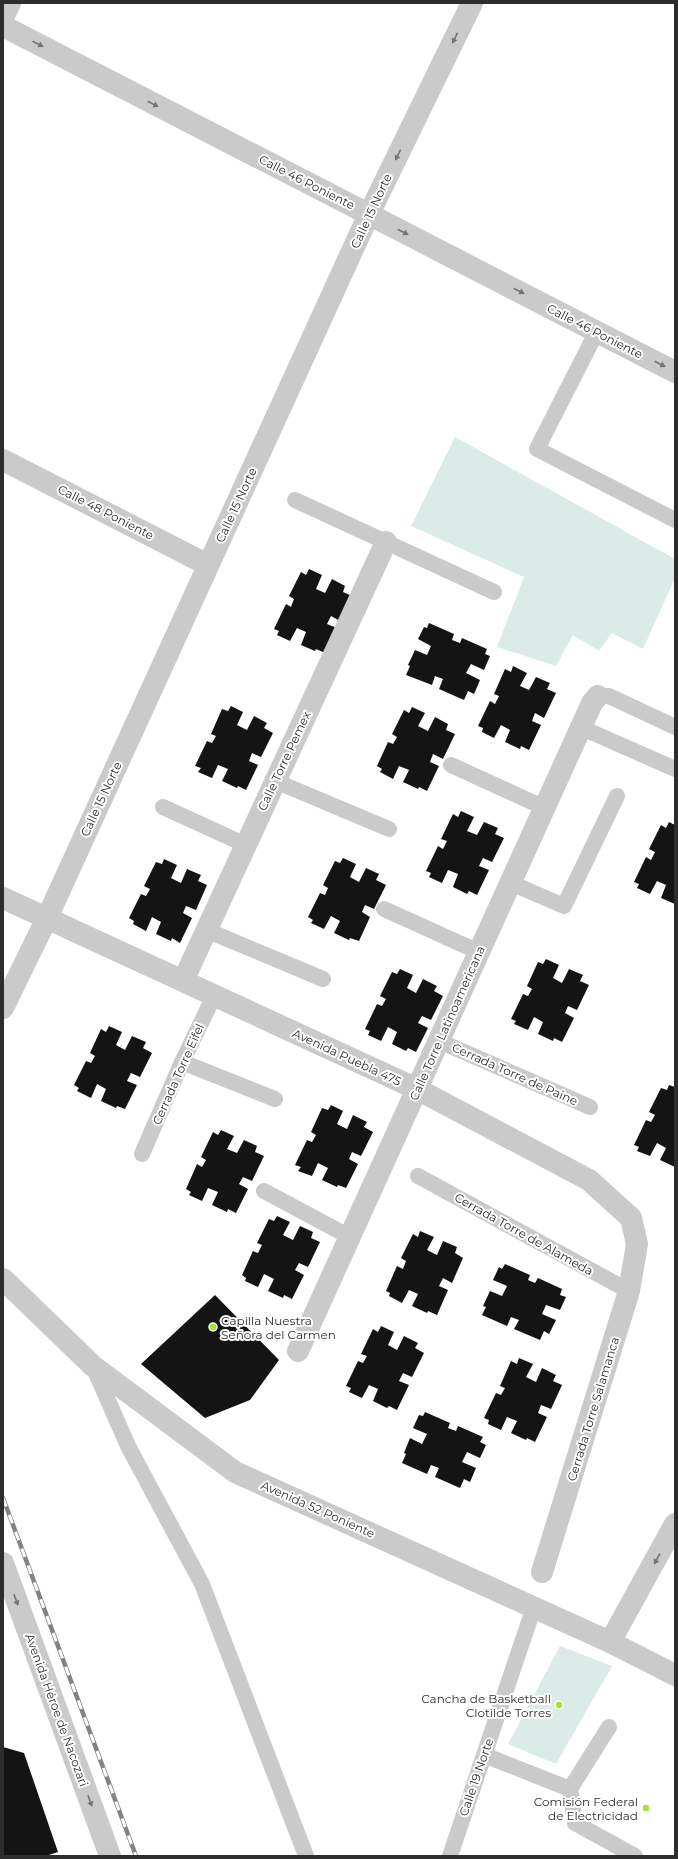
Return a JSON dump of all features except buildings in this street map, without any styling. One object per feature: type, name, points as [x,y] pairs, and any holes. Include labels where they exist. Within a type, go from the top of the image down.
[{"type":"street","points":[[3,18],[10,3]]},
{"type":"street","name":"Calle 15 Norte","points":[[3,1008],[46,918],[369,214],[472,3]]},
{"type":"street","name":"Calle 46 Poniente","points":[[3,26],[675,372]]},
{"type":"street","name":"Calle 48 Poniente","points":[[3,460],[208,565]]},
{"type":"street","name":"Calle Torre Pemex","points":[[183,981],[386,542]]},
{"type":"street","name":"Calle Torre Latinoamericana","points":[[298,1351],[582,728],[592,703],[598,696]]},
{"type":"street","name":"Avenida Puebla 475","points":[[3,898],[417,1089],[589,1180],[631,1218],[637,1244]]},
{"type":"street","name":"Cerrada Torre Salamanca","points":[[542,1572],[629,1291],[637,1244]]},
{"type":"street","name":"Avenida 52 Poniente","points":[[3,1279],[93,1366],[235,1472],[610,1642],[675,1675]]},
{"type":"street","points":[[610,1642],[673,1531]]},
{"type":"street","name":"Avenida Héroe de Nacozari","points":[[3,1563],[110,1856]]},
{"type":"lane","points":[[597,332],[537,449],[675,520]]},
{"type":"lane","points":[[295,500],[494,592]]},
{"type":"lane","points":[[598,696],[609,696],[675,727]]},
{"type":"lane","points":[[582,728],[675,769]]},
{"type":"lane","points":[[451,765],[545,808]]},
{"type":"lane","points":[[276,781],[389,829]]},
{"type":"lane","points":[[511,883],[564,906],[618,796]]},
{"type":"lane","points":[[163,807],[246,845]]},
{"type":"lane","points":[[384,909],[479,952]]},
{"type":"lane","points":[[206,930],[323,979]]},
{"type":"lane","name":"Cerrada Torre Eifel","points":[[142,1154],[182,1062],[214,996]]},
{"type":"lane","name":"Cerrada Torre de Paine","points":[[439,1041],[590,1107]]},
{"type":"lane","points":[[182,1062],[275,1099]]},
{"type":"lane","name":"Cerrada Torre de Alameda","points":[[418,1176],[629,1291]]},
{"type":"lane","points":[[264,1191],[350,1237]]},
{"type":"lane","points":[[93,1366],[128,1446],[202,1584],[306,1856]]},
{"type":"lane","name":"Calle 19 Norte","points":[[450,1856],[534,1607]]},
{"type":"lane","points":[[609,1727],[570,1789],[575,1823],[635,1856]]},
{"type":"lane","points":[[484,1755],[570,1789]]},
{"type":"shaded area","points":[[455,437],[675,559],[675,578],[643,649],[612,633],[599,651],[573,635],[556,666],[497,647],[524,577],[411,526]]},
{"type":"shaded area","name":"Cancha de Basketball Clotilde Torres","points":[[560,1646],[612,1666],[556,1764],[508,1744]]},
{"type":"railway","points":[[3,1498],[136,1856]]},
{"type":"place","name":"Capilla Nuestra Señora del Carmen","points":[[213,1327]]},
{"type":"place","name":"Cancha de Basketball Clotilde Torres","points":[[559,1705]]},
{"type":"place","name":"Comisión Federal de Electricidad","points":[[646,1808]]}]
